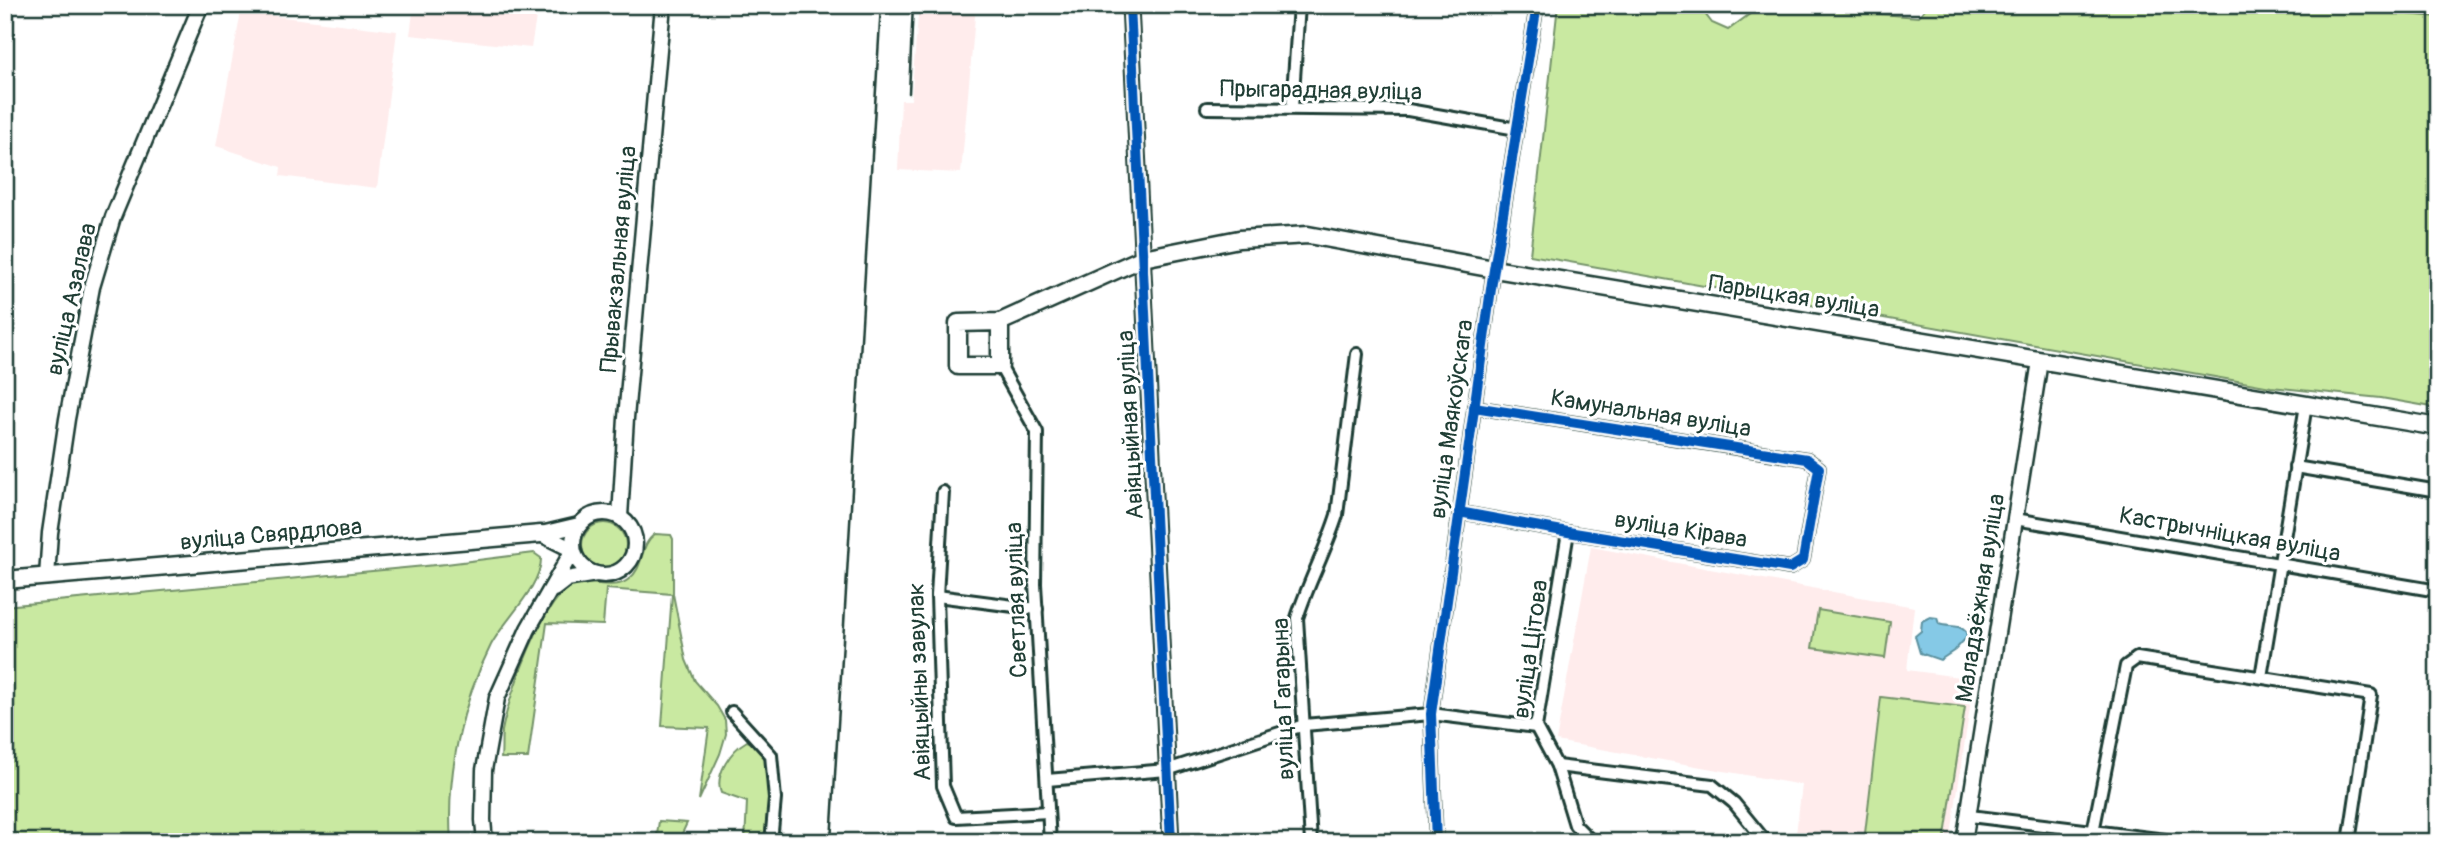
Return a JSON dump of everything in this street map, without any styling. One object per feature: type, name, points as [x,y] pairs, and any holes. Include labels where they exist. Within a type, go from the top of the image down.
[{"type":"main road","name":"Парыцкая вуліца","points":[[1143,258],[1239,239],[1308,235],[1494,269],[2438,427]]},
{"type":"main road","points":[[1000,366],[958,366],[958,323],[1000,322],[1143,258]]},
{"type":"main road","name":"Светлая вуліца","points":[[1000,322],[1000,366]]},
{"type":"main road","name":"вуліца Свярдлова","points":[[5,580],[541,534]]},
{"type":"street","name":"вуліца Азалава","points":[[47,577],[50,533],[67,419],[92,286],[113,217],[201,5]]},
{"type":"street","name":"Прывакзальная вуліца","points":[[620,517],[626,418],[663,5]]},
{"type":"street","name":"Авіяцыйная вуліца","points":[[1130,5],[1171,842]]},
{"type":"street","points":[[1292,108],[1299,5]]},
{"type":"street","name":"вуліца Маякоўскага","points":[[1436,842],[1431,714],[1494,269],[1537,5]]},
{"type":"street","name":"Прыгарадная вуліца","points":[[1208,108],[1408,110],[1517,129]]},
{"type":"street","name":"вуліца Гагарына","points":[[1311,842],[1297,618],[1336,515],[1357,354]]},
{"type":"street","name":"Маладзёжная вуліца","points":[[1964,842],[2040,361]]},
{"type":"street","name":"Светлая вуліца","points":[[1000,366],[1037,432],[1037,609],[1050,842]]},
{"type":"street","points":[[2261,677],[2306,405]]},
{"type":"street","name":"Камунальная вуліца","points":[[1474,407],[1807,459],[1819,468]]},
{"type":"street","points":[[2295,467],[2438,491]]},
{"type":"street","name":"вуліца Кірава","points":[[1459,512],[1569,533],[1790,568],[1803,560],[1819,468]]},
{"type":"street","name":"Авіяцыйны завулак","points":[[943,492],[937,596],[943,786],[956,817],[1048,812]]},
{"type":"street","points":[[485,842],[484,770],[497,698],[528,629],[573,550],[575,532],[579,525],[586,519],[603,513],[620,517],[634,539],[632,556],[621,570],[604,575],[567,579],[546,598]]},
{"type":"street","name":"Кастрычніцкая вуліца","points":[[2015,519],[2438,591]]},
{"type":"street","name":"вуліца Свярдлова","points":[[541,534],[579,525]]},
{"type":"street","name":"вуліца Цітова","points":[[1569,533],[1536,727],[1557,765],[1575,825],[1592,842]]},
{"type":"street","points":[[541,534],[573,550],[581,565],[596,574]]},
{"type":"street","points":[[937,596],[1037,609]]},
{"type":"street","points":[[2092,836],[2126,666],[2137,658],[2371,695],[2349,842]]},
{"type":"street","points":[[732,712],[771,755],[775,799],[771,842]]},
{"type":"street","points":[[1046,780],[1167,770],[1304,725],[1431,714],[1536,727]]},
{"type":"street","points":[[1557,765],[1712,785],[1734,803],[1766,842]]},
{"type":"street","points":[[1970,816],[2092,836],[2182,842]]},
{"type":"shaded area","points":[[414,5],[538,5],[531,48],[410,35]]},
{"type":"shaded area","points":[[919,5],[976,5],[961,173],[898,170],[901,100],[911,100]]},
{"type":"shaded area","points":[[241,12],[397,31],[377,188],[280,176],[281,167],[216,146]]},
{"type":"shaded area","points":[[1591,547],[1914,607],[1907,670],[1974,679],[1950,842],[1795,842],[1802,785],[1556,741]]},
{"type":"green space","points":[[1558,5],[1698,5],[1712,23],[1728,30],[1762,5],[1803,5],[1805,8],[1918,17],[1928,5],[2313,5],[2438,17],[2438,408],[2381,398],[2271,387],[1530,255]]},
{"type":"green space","points":[[604,523],[619,530],[626,545],[619,560],[604,567],[589,560],[582,545],[589,530]]},
{"type":"green space","points":[[655,534],[671,535],[673,539],[673,594],[686,660],[695,681],[717,706],[725,720],[726,734],[720,754],[699,800],[709,728],[662,726],[672,594],[606,589],[603,625],[547,623],[528,758],[501,758],[502,731],[511,696],[529,649],[551,607],[564,592],[576,584],[611,585],[629,579],[638,568],[646,544]]},
{"type":"green space","points":[[534,553],[541,558],[535,580],[491,645],[471,691],[454,766],[451,842],[5,842],[5,606],[446,564]]},
{"type":"green space","points":[[1818,610],[1890,622],[1885,658],[1812,648]]},
{"type":"green space","points":[[1881,697],[1965,707],[1944,842],[1864,842]]},
{"type":"green space","points":[[747,741],[760,746],[768,769],[771,793],[769,842],[745,842],[747,802],[721,793],[719,786],[725,764],[735,750]]},
{"type":"green space","points":[[659,821],[687,823],[678,842],[656,842]]},
{"type":"water","points":[[1930,617],[1937,618],[1939,624],[1960,628],[1966,632],[1967,637],[1955,650],[1940,660],[1920,653],[1915,636],[1921,631],[1922,621]]},
{"type":"railway","points":[[831,842],[881,5]]},
{"type":"railway","points":[[909,93],[913,5]]},
{"type":"cycle path","points":[[1130,5],[1171,842]]},
{"type":"cycle path","points":[[1436,842],[1431,714],[1492,282],[1537,5]]},
{"type":"cycle path","points":[[1459,512],[1790,568],[1803,560],[1819,468],[1807,459],[1474,407]]}]
